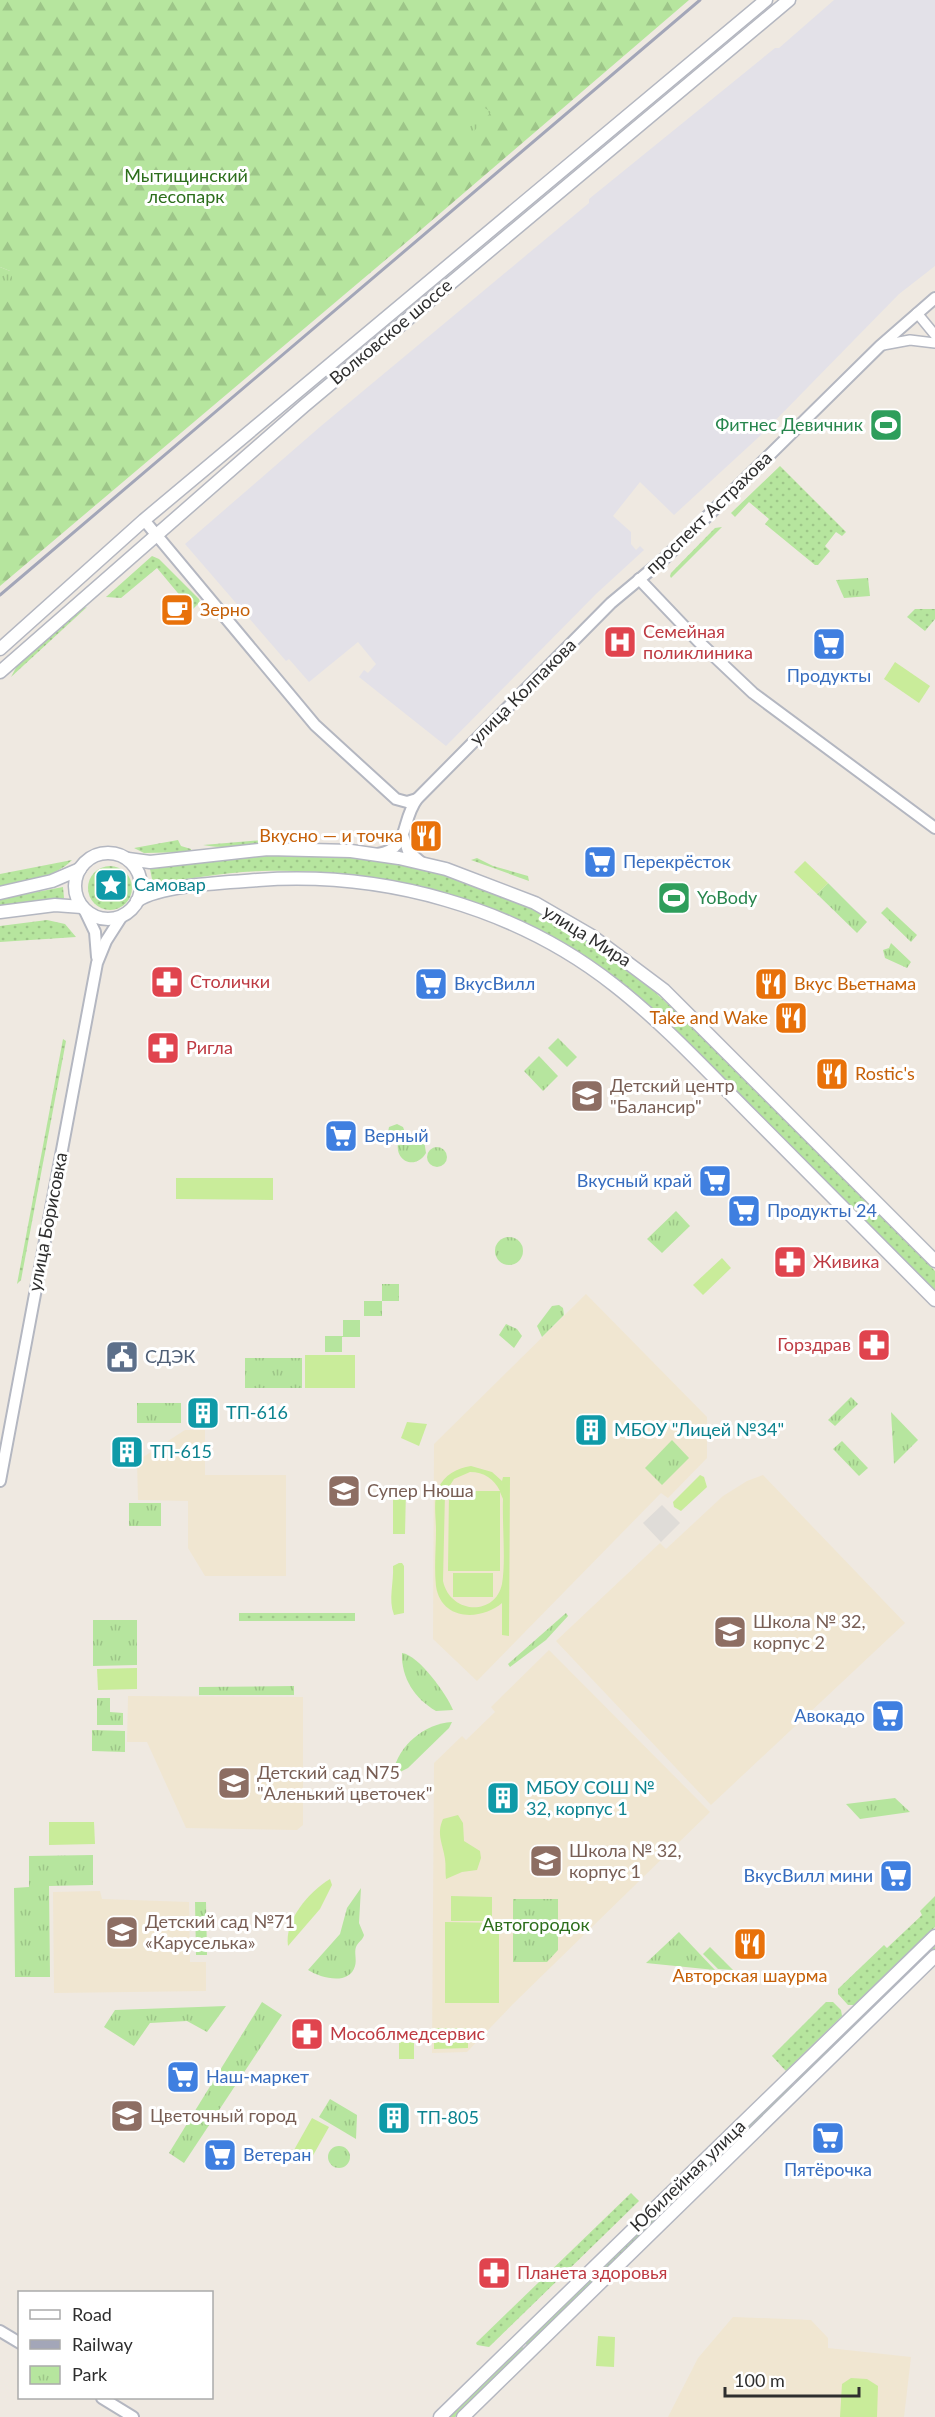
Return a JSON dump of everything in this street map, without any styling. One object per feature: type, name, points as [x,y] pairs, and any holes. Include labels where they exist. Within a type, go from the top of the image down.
[{"type":"main road","name":"Волковское шоссе","points":[[0,649],[144,520],[766,0]]},
{"type":"main road","name":"Волковское шоссе","points":[[0,672],[304,406],[789,0]]},
{"type":"main road","name":"улица Мира","points":[[128,859],[150,862],[234,851],[283,849],[327,849],[376,854],[474,879],[535,903],[575,925],[641,970],[664,990],[935,1261]]},
{"type":"main road","points":[[0,893],[52,881],[80,869],[89,858],[102,853],[119,854],[128,859],[139,877],[140,888],[137,901],[132,909],[112,919],[101,918],[84,909],[55,905],[0,912]]},
{"type":"main road","points":[[80,869],[76,889],[84,909]]},
{"type":"main road","name":"улица Мира","points":[[137,901],[158,892],[240,881],[332,880],[398,889],[443,899],[484,913],[530,933],[595,971],[657,1023],[935,1300]]},
{"type":"main road","name":"Юбилейная улица","points":[[441,2417],[935,1936]]},
{"type":"main road","name":"Юбилейная улица","points":[[463,2417],[935,1956]]},
{"type":"street","name":"проспект Астрахова","points":[[639,579],[682,542],[880,346],[935,298]]},
{"type":"street","points":[[917,313],[935,335]]},
{"type":"street","points":[[880,346],[894,341],[910,340],[935,343]]},
{"type":"street","points":[[144,520],[315,725],[396,798],[406,819]]},
{"type":"street","points":[[639,579],[698,641],[753,693],[935,828]]},
{"type":"street","name":"улица Колпакова","points":[[403,835],[406,819],[417,799],[542,671],[611,603],[639,579]]},
{"type":"street","points":[[396,798],[406,802],[417,799]]},
{"type":"street","points":[[376,854],[393,849],[403,835]]},
{"type":"street","points":[[403,835],[408,851],[422,864]]},
{"type":"street","name":"улица Борисовка","points":[[84,909],[95,932],[97,963]]},
{"type":"street","name":"улица Борисовка","points":[[0,1481],[97,963],[106,941],[122,916]]},
{"type":"street","points":[[0,2331],[18,2342]]},
{"type":"street","points":[[105,2399],[133,2417]]},
{"type":"shaded area","points":[[834,0],[935,0],[935,266],[899,294],[761,435],[674,515],[640,482],[613,516],[631,532],[631,544],[636,550],[640,546],[644,550],[596,594],[446,746],[359,677],[364,670],[368,673],[376,664],[358,642],[309,682],[289,659],[286,661],[185,544],[321,426],[589,203],[589,199],[775,48],[779,48]]},
{"type":"shaded area","points":[[586,1294],[707,1417],[707,1458],[668,1498],[661,1493],[477,1681],[433,1639],[434,1444]]},
{"type":"shaded area","points":[[185,1430],[205,1430],[205,1475],[286,1475],[286,1576],[205,1576],[188,1548],[188,1501],[138,1500],[137,1461]]},
{"type":"shaded area","name":"Школа № 32, корпус 2","points":[[763,1475],[905,1623],[711,1805],[556,1641],[660,1543],[666,1549],[723,1496],[747,1481]]},
{"type":"shaded area","points":[[662,1505],[680,1523],[661,1542],[643,1523]]},
{"type":"shaded area","name":"Школа № 32, корпус 1","points":[[549,1650],[710,1812],[513,2004],[467,2052],[432,2053],[434,1763],[462,1736],[466,1740],[495,1712],[491,1707]]},
{"type":"shaded area","name":"Детский сад N75 \"Аленький цветочек\"","points":[[128,1696],[303,1697],[303,1825],[297,1830],[186,1828],[147,1742],[127,1742]]},
{"type":"shaded area","name":"Детский сад №71 «Каруселька»","points":[[100,1891],[102,1899],[189,1902],[190,1962],[206,1962],[206,1991],[54,1993],[53,1892]]},
{"type":"shaded area","points":[[733,2317],[811,2320],[828,2338],[828,2348],[911,2357],[904,2417],[668,2417],[698,2358]]},
{"type":"green space","name":"Мытищинский лесопарк","points":[[0,0],[689,0],[0,586],[0,302],[7,301],[10,271],[0,267]]},
{"type":"green space","points":[[476,102],[491,112],[468,138],[454,127]]},
{"type":"green space","points":[[0,267],[10,271],[14,284],[7,302],[0,302]]},
{"type":"green space","points":[[780,466],[846,532],[842,536],[836,532],[825,546],[830,551],[818,565],[815,565],[765,524],[769,519],[749,502],[735,517],[731,513]]},
{"type":"green space","points":[[722,527],[671,578],[671,573],[715,528]]},
{"type":"green space","points":[[152,556],[159,559],[199,599],[200,602],[192,610],[157,568],[121,598],[106,597]]},
{"type":"green space","points":[[868,578],[870,596],[844,598],[836,580]]},
{"type":"green space","points":[[87,607],[11,677],[18,664],[78,610]]},
{"type":"green space","points":[[915,609],[935,609],[935,619],[925,631],[907,617]]},
{"type":"green space","points":[[895,662],[930,686],[919,703],[884,679]]},
{"type":"green space","points":[[287,838],[246,846],[203,845]]},
{"type":"green space","points":[[178,840],[181,846],[191,849],[191,852],[144,853],[134,848]]},
{"type":"green space","points":[[277,854],[356,858],[429,871],[511,899],[538,911],[588,940],[629,970],[682,1017],[935,1271],[935,1292],[644,1003],[587,959],[545,934],[501,913],[455,897],[408,884],[360,876],[311,871],[262,871],[221,874],[153,884],[150,869]]},
{"type":"green space","points":[[477,858],[493,866],[528,876],[529,881],[471,860]]},
{"type":"green space","points":[[72,860],[47,876],[0,887],[0,874]]},
{"type":"green space","points":[[805,861],[828,883],[817,894],[794,872]]},
{"type":"green space","points":[[110,866],[119,867],[126,872],[131,879],[131,897],[126,904],[119,909],[110,910],[101,909],[94,904],[89,897],[88,888],[89,879],[94,872],[101,867]]},
{"type":"green space","points":[[828,883],[867,922],[857,933],[817,894]]},
{"type":"green space","points":[[63,887],[64,898],[0,907],[0,899]]},
{"type":"green space","points":[[887,907],[917,935],[911,942],[881,913]]},
{"type":"green space","points":[[47,920],[65,924],[76,937],[0,942],[0,926]]},
{"type":"green space","points":[[891,943],[911,962],[907,968],[885,958],[883,950],[889,948]]},
{"type":"green space","points":[[558,1038],[577,1057],[567,1067],[548,1048]]},
{"type":"green space","points":[[63,1039],[66,1041],[21,1280],[17,1284]]},
{"type":"green space","points":[[539,1056],[558,1076],[543,1091],[524,1071]]},
{"type":"green space","points":[[397,1124],[403,1127],[406,1135],[417,1134],[424,1140],[426,1153],[422,1158],[407,1162],[400,1155],[398,1143],[392,1142],[387,1137],[389,1127]]},
{"type":"green space","points":[[437,1147],[444,1150],[447,1157],[444,1164],[437,1167],[430,1164],[427,1157],[430,1150]]},
{"type":"green space","points":[[176,1178],[273,1178],[273,1200],[176,1199]]},
{"type":"green space","points":[[676,1211],[690,1226],[662,1253],[647,1239]]},
{"type":"green space","points":[[509,1237],[519,1241],[523,1251],[519,1261],[509,1265],[499,1261],[495,1251],[499,1241]]},
{"type":"green space","points":[[722,1258],[731,1268],[703,1295],[693,1285]]},
{"type":"green space","points":[[382,1284],[399,1284],[399,1301],[382,1301]]},
{"type":"green space","points":[[364,1301],[382,1301],[382,1316],[364,1316]]},
{"type":"green space","points":[[559,1305],[563,1308],[564,1315],[542,1337],[537,1326],[552,1306]]},
{"type":"green space","points":[[343,1320],[360,1320],[360,1337],[342,1337],[342,1352],[325,1352],[325,1336],[343,1336]]},
{"type":"green space","points":[[506,1324],[517,1329],[522,1336],[514,1348],[499,1335]]},
{"type":"green space","points":[[305,1355],[355,1355],[355,1388],[305,1388]]},
{"type":"green space","points":[[245,1358],[302,1358],[302,1388],[245,1388]]},
{"type":"green space","points":[[851,1397],[858,1404],[835,1426],[828,1420]]},
{"type":"green space","points":[[137,1403],[181,1403],[181,1423],[137,1423]]},
{"type":"green space","points":[[891,1412],[918,1440],[894,1464]]},
{"type":"green space","points":[[407,1422],[427,1424],[419,1446],[401,1438]]},
{"type":"green space","points":[[672,1440],[689,1458],[662,1485],[645,1468]]},
{"type":"green space","points":[[842,1441],[868,1468],[859,1476],[833,1449]]},
{"type":"green space","points":[[471,1466],[492,1472],[502,1481],[503,1477],[510,1477],[509,1636],[502,1635],[502,1603],[484,1613],[473,1615],[454,1612],[439,1598],[435,1572],[436,1494],[447,1476]],"holes":[[[470,1472],[488,1477],[500,1491],[449,1491],[448,1571],[500,1571],[500,1492],[503,1499],[502,1584],[498,1595],[491,1602],[473,1607],[454,1600],[447,1592],[443,1581],[445,1493],[454,1479]]]},
{"type":"green space","points":[[700,1475],[704,1477],[707,1487],[681,1511],[674,1507],[673,1502]]},
{"type":"green space","points":[[396,1485],[406,1489],[405,1534],[393,1534],[393,1489]]},
{"type":"green space","points":[[129,1503],[161,1503],[161,1526],[129,1526]]},
{"type":"green space","points":[[399,1563],[404,1566],[404,1613],[394,1615],[391,1597],[393,1566]]},
{"type":"green space","points":[[453,1573],[493,1573],[493,1597],[453,1597]]},
{"type":"green space","points":[[239,1613],[355,1613],[355,1621],[239,1621]]},
{"type":"green space","points":[[566,1613],[568,1616],[546,1640],[510,1667],[508,1664]]},
{"type":"green space","points":[[93,1620],[137,1620],[137,1665],[93,1666]]},
{"type":"green space","points":[[402,1653],[409,1655],[424,1668],[439,1686],[453,1710],[436,1711],[416,1694],[404,1671]]},
{"type":"green space","points":[[137,1668],[137,1689],[98,1690],[97,1669]]},
{"type":"green space","points":[[294,1686],[294,1695],[199,1695],[199,1687]]},
{"type":"green space","points":[[97,1698],[110,1698],[110,1712],[123,1713],[123,1725],[97,1725]]},
{"type":"green space","points":[[452,1722],[449,1728],[408,1768],[400,1772],[393,1772],[401,1753],[414,1738],[432,1727]]},
{"type":"green space","points":[[92,1730],[125,1731],[125,1752],[92,1751]]},
{"type":"green space","points":[[895,1798],[910,1812],[860,1819],[846,1804]]},
{"type":"green space","points":[[458,1815],[463,1823],[464,1841],[480,1851],[481,1858],[477,1870],[462,1872],[446,1879],[440,1834],[441,1824],[443,1819]]},
{"type":"green space","points":[[49,1822],[94,1822],[95,1844],[49,1845]]},
{"type":"green space","points":[[93,1855],[93,1885],[49,1886],[50,1977],[15,1977],[14,1888],[29,1887],[29,1856]]},
{"type":"green space","points":[[330,1879],[332,1885],[320,1909],[288,1946],[290,1926],[294,1917],[306,1899]]},
{"type":"green space","points":[[361,1888],[359,1923],[364,1935],[356,1947],[356,1964],[352,1972],[347,1976],[334,1979],[308,1970],[340,1934],[347,1908]]},
{"type":"green space","points":[[451,1896],[492,1897],[492,1921],[451,1921]]},
{"type":"green space","points":[[935,1896],[935,1927],[855,2005],[848,2005],[838,1994],[838,1989],[884,1945],[887,1948],[922,1915],[920,1911]]},
{"type":"green space","name":"Автогородок","points":[[513,1899],[558,1899],[558,1950],[547,1962],[513,1962]]},
{"type":"green space","points":[[195,1902],[206,1902],[207,1955],[196,1955]]},
{"type":"green space","points":[[445,1922],[499,1923],[499,2003],[445,2003]]},
{"type":"green space","points":[[679,1932],[715,1970],[646,1963]]},
{"type":"green space","points":[[935,1943],[935,1950],[798,2083],[795,2080]]},
{"type":"green space","points":[[710,1947],[733,1970],[718,1969],[703,1954]]},
{"type":"green space","points":[[262,2002],[282,2015],[184,2163],[169,2153]]},
{"type":"green space","points":[[826,2002],[833,2002],[841,2010],[842,2016],[786,2071],[772,2056]]},
{"type":"green space","points":[[226,2006],[207,2032],[187,2021],[150,2023],[134,2046],[104,2027],[115,2010]]},
{"type":"green space","points":[[434,2028],[468,2028],[468,2048],[434,2049]]},
{"type":"green space","points":[[399,2033],[414,2033],[414,2059],[399,2059]]},
{"type":"green space","points":[[791,2084],[794,2087],[528,2346],[525,2343]]},
{"type":"green space","points":[[330,2099],[357,2115],[356,2139],[319,2117]]},
{"type":"green space","points":[[312,2118],[329,2127],[311,2159],[294,2150]]},
{"type":"green space","points":[[339,2146],[347,2149],[350,2157],[347,2165],[339,2168],[331,2165],[328,2157],[331,2149]]},
{"type":"green space","points":[[631,2193],[639,2201],[489,2347],[477,2345],[476,2343]]},
{"type":"green space","points":[[598,2336],[615,2337],[614,2367],[596,2366]]},
{"type":"green space","points":[[522,2347],[525,2349],[455,2417],[450,2417]]},
{"type":"green space","points":[[851,2378],[867,2379],[878,2386],[877,2417],[840,2417],[842,2384]]},
{"type":"railway","points":[[0,595],[700,0]]},
{"type":"place","name":"Фитнес Девичник","points":[[886,425]]},
{"type":"place","name":"Зерно","points":[[177,610]]},
{"type":"place","name":"Семейная поликлиника","points":[[620,642]]},
{"type":"place","name":"Продукты","points":[[829,644]]},
{"type":"place","name":"Вкусно — и точка","points":[[426,836]]},
{"type":"place","name":"Перекрёсток","points":[[600,862]]},
{"type":"place","name":"Самовар","points":[[111,885]]},
{"type":"place","name":"YoBody","points":[[674,898]]},
{"type":"place","name":"Столички","points":[[167,982]]},
{"type":"place","name":"ВкусВилл","points":[[431,984]]},
{"type":"place","name":"Вкус Вьетнама","points":[[771,984]]},
{"type":"place","name":"Take and Wake","points":[[791,1018]]},
{"type":"place","name":"Ригла","points":[[163,1048]]},
{"type":"place","name":"Rostic's","points":[[832,1074]]},
{"type":"place","name":"Детский центр \"Балансир\"","points":[[587,1096]]},
{"type":"place","name":"Верный","points":[[341,1136]]},
{"type":"place","name":"Вкусный край","points":[[715,1181]]},
{"type":"place","name":"Продукты 24","points":[[744,1211]]},
{"type":"place","name":"Живика","points":[[790,1262]]},
{"type":"place","name":"Горздрав","points":[[874,1345]]},
{"type":"place","name":"СДЭК","points":[[122,1357]]},
{"type":"place","name":"ТП-616","points":[[203,1413]]},
{"type":"place","name":"МБОУ \"Лицей №34\"","points":[[591,1430]]},
{"type":"place","name":"ТП-615","points":[[127,1452]]},
{"type":"place","name":"Супер Нюша","points":[[344,1491]]},
{"type":"place","name":"Школа № 32, корпус 2","points":[[730,1632]]},
{"type":"place","name":"Авокадо","points":[[888,1716]]},
{"type":"place","name":"Детский сад N75 \"Аленький цветочек\"","points":[[234,1783]]},
{"type":"place","name":"МБОУ СОШ № 32, корпус 1","points":[[503,1798]]},
{"type":"place","name":"Школа № 32, корпус 1","points":[[546,1861]]},
{"type":"place","name":"ВкусВилл мини","points":[[896,1876]]},
{"type":"place","name":"Детский сад №71 «Каруселька»","points":[[122,1932]]},
{"type":"place","name":"Авторская шаурма","points":[[750,1944]]},
{"type":"place","name":"Мособлмедсервис","points":[[307,2034]]},
{"type":"place","name":"Наш-маркет","points":[[183,2077]]},
{"type":"place","name":"Цветочный город","points":[[127,2116]]},
{"type":"place","name":"ТП-805","points":[[394,2118]]},
{"type":"place","name":"Пятёрочка","points":[[828,2138]]},
{"type":"place","name":"Ветеран","points":[[220,2155]]},
{"type":"place","name":"Планета здоровья","points":[[494,2273]]}]
